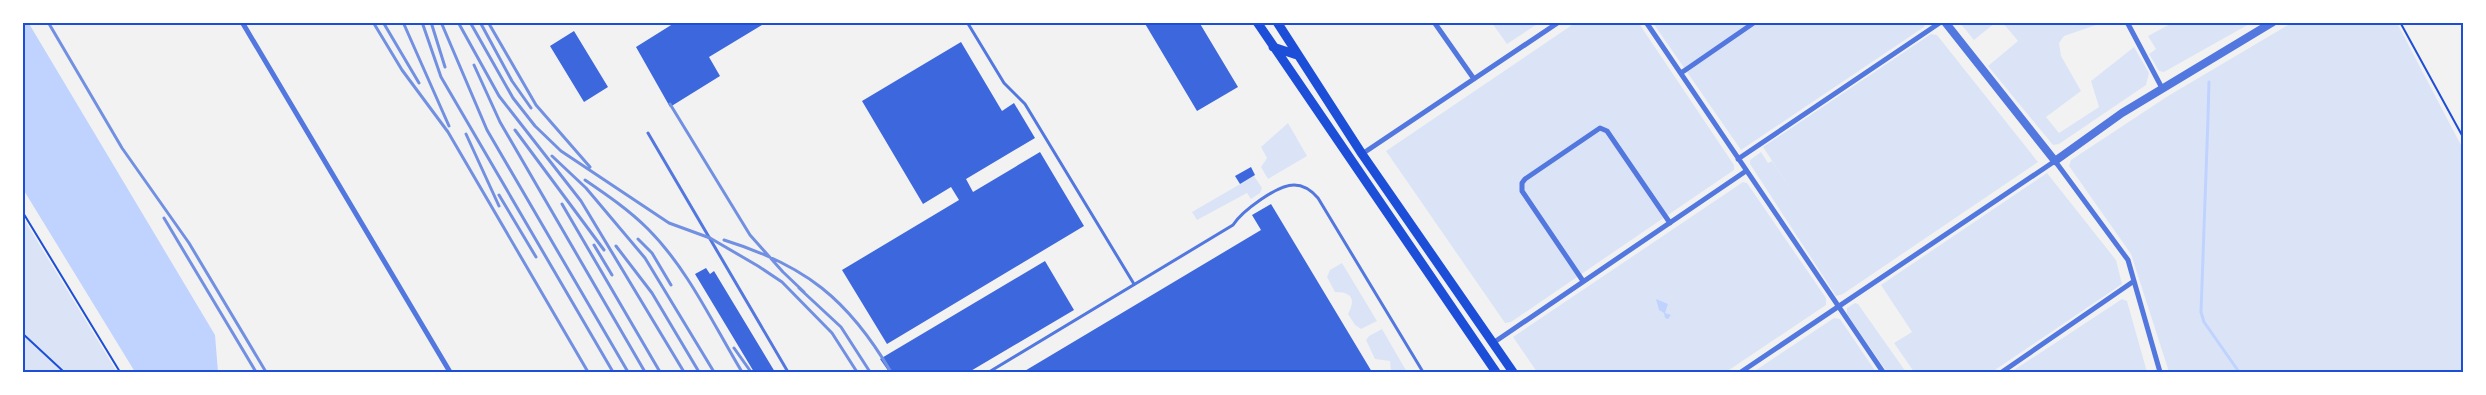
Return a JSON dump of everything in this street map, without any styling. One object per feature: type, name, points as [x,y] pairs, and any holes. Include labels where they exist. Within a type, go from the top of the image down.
[{"type":"main road","points":[[1257,22],[1496,372]]},
{"type":"main road","points":[[1277,22],[1362,154],[1513,372]]},
{"type":"main road","points":[[1273,47],[1297,55]]},
{"type":"main road","points":[[1358,171],[1362,154]]},
{"type":"street","points":[[242,22],[450,372]]},
{"type":"street","points":[[1434,22],[1474,80]]},
{"type":"street","points":[[1362,154],[1559,22]]},
{"type":"street","points":[[1646,22],[1884,372]]},
{"type":"street","points":[[1680,73],[1755,22]]},
{"type":"street","points":[[1738,159],[1940,22]]},
{"type":"street","points":[[1946,22],[2056,161],[2128,260],[2160,372]]},
{"type":"street","points":[[2127,22],[2162,88]]},
{"type":"street","points":[[1741,372],[2056,161],[2122,113],[2270,23]]},
{"type":"street","points":[[1583,281],[1522,191],[1522,183],[1525,179],[1600,128],[1607,131],[1670,223]]},
{"type":"street","points":[[1493,343],[1746,171]]},
{"type":"street","points":[[2002,372],[2134,281]]},
{"type":"lane","points":[[967,22],[1004,84],[1025,104],[1134,284]]},
{"type":"lane","points":[[648,133],[788,372]]},
{"type":"lane","points":[[989,372],[1233,225],[1240,214],[1286,187],[1298,185],[1310,190],[1322,204],[1423,372]]},
{"type":"path","points":[[2400,22],[2464,139]]},
{"type":"path","points":[[22,211],[120,372]]},
{"type":"path","points":[[22,333],[64,372]]},
{"type":"shaded area","points":[[1638,22],[1734,165],[1734,170],[1511,322],[1505,323],[1386,151],[1575,23]]},
{"type":"shaded area","points":[[2293,22],[2397,23],[2463,149],[2463,372],[2169,372],[2131,254],[2069,166],[2071,160],[2168,96]]},
{"type":"shaded area","points":[[1492,23],[1539,23],[1507,44]]},
{"type":"shaded area","points":[[1653,23],[1926,23],[1924,27],[1741,150]]},
{"type":"shaded area","points":[[1960,23],[1995,23],[1974,40]]},
{"type":"shaded area","points":[[2003,23],[2102,23],[2064,36],[2059,43],[2061,56],[2081,91],[2046,117],[2059,133],[2099,107],[2091,81],[2134,47],[2149,73],[2146,85],[2059,144],[2053,145],[1988,66],[2018,41]]},
{"type":"shaded area","points":[[2172,23],[2251,23],[2164,72],[2159,71],[2149,54],[2156,49],[2148,36]]},
{"type":"shaded area","points":[[1931,34],[1937,35],[2038,162],[1843,294],[1836,296],[1750,164],[1750,160],[1761,152],[1768,163],[1772,161],[1798,200],[1763,147]]},
{"type":"shaded area","points":[[1288,123],[1307,156],[1268,179],[1261,167],[1267,158],[1261,147]]},
{"type":"shaded area","points":[[2047,173],[2116,260],[2122,284],[1992,372],[1914,372],[1894,343],[1912,332],[1881,285]]},
{"type":"shaded area","points":[[1254,176],[1262,188],[1260,193],[1251,199],[1247,193],[1197,220],[1192,212]]},
{"type":"shaded area","points":[[1743,182],[1747,183],[1826,298],[1826,305],[1726,372],[1537,372],[1513,337]]},
{"type":"shaded area","points":[[22,216],[117,372],[23,372]]},
{"type":"shaded area","points":[[1342,263],[1377,321],[1361,329],[1355,325],[1348,314],[1352,304],[1351,297],[1345,293],[1335,292],[1327,277],[1330,270]]},
{"type":"shaded area","points":[[2122,299],[2127,301],[2147,372],[2011,372]]},
{"type":"shaded area","points":[[1855,303],[1858,304],[1906,372],[1887,372],[1847,314],[1847,308]]},
{"type":"shaded area","points":[[1834,318],[1840,319],[1876,372],[1753,372]]},
{"type":"shaded area","points":[[1382,329],[1407,372],[1391,372],[1390,361],[1375,359],[1366,340],[1369,336]]},
{"type":"water","points":[[28,22],[215,335],[218,372],[135,372],[23,189],[22,23]]},
{"type":"water","points":[[1656,299],[1668,304],[1665,313],[1671,315],[1668,319],[1659,310]]},
{"type":"building","points":[[676,22],[767,22],[709,57],[720,76],[670,107],[636,47]]},
{"type":"building","points":[[1144,22],[1199,22],[1238,87],[1197,111]]},
{"type":"building","points":[[574,31],[608,87],[584,102],[550,46]]},
{"type":"building","points":[[961,42],[1002,111],[1014,103],[1035,138],[966,179],[973,192],[1040,152],[1084,226],[887,344],[842,270],[959,200],[951,187],[923,204],[862,101]]},
{"type":"building","points":[[1251,167],[1255,175],[1240,184],[1235,176]]},
{"type":"building","points":[[1271,204],[1372,372],[1023,372],[1261,230],[1252,215]]},
{"type":"building","points":[[1045,261],[1074,310],[969,372],[889,372],[880,359]]},
{"type":"building","points":[[706,268],[710,274],[714,271],[775,372],[754,372],[695,274]]},
{"type":"waterway","points":[[2208,117],[2209,82]]},
{"type":"waterway","points":[[2208,118],[2201,312],[2204,322],[2239,372]]},
{"type":"railway","points":[[48,22],[122,148],[189,243],[266,372]]},
{"type":"railway","points":[[373,22],[402,70],[448,132],[588,372]]},
{"type":"railway","points":[[383,22],[419,83]]},
{"type":"railway","points":[[403,22],[449,126]]},
{"type":"railway","points":[[422,22],[441,77],[613,372]]},
{"type":"railway","points":[[431,22],[445,67]]},
{"type":"railway","points":[[441,22],[487,130],[628,372]]},
{"type":"railway","points":[[458,22],[499,96],[581,201],[684,372]]},
{"type":"railway","points":[[470,22],[513,98],[535,126],[561,151],[669,223],[710,238],[782,282],[832,333],[857,372]]},
{"type":"railway","points":[[480,22],[512,81],[531,108]]},
{"type":"railway","points":[[488,22],[536,105],[590,167]]},
{"type":"railway","points":[[474,65],[500,122],[645,372]]},
{"type":"railway","points":[[670,104],[750,235],[804,292]]},
{"type":"railway","points":[[515,130],[604,250]]},
{"type":"railway","points":[[466,134],[499,206]]},
{"type":"railway","points":[[552,156],[586,188],[645,258],[714,372]]},
{"type":"railway","points":[[585,180],[633,215],[662,245],[688,279],[742,372]]},
{"type":"railway","points":[[499,195],[536,257]]},
{"type":"railway","points":[[562,204],[660,372]]},
{"type":"railway","points":[[164,218],[256,372]]},
{"type":"railway","points":[[638,239],[652,253],[671,285]]},
{"type":"railway","points":[[724,240],[778,261],[822,288],[858,324],[875,346],[891,372]]},
{"type":"railway","points":[[594,245],[612,275]]},
{"type":"railway","points":[[616,246],[652,293],[699,372]]},
{"type":"railway","points":[[799,288],[841,327],[870,372]]},
{"type":"railway","points":[[734,348],[751,372]]}]
